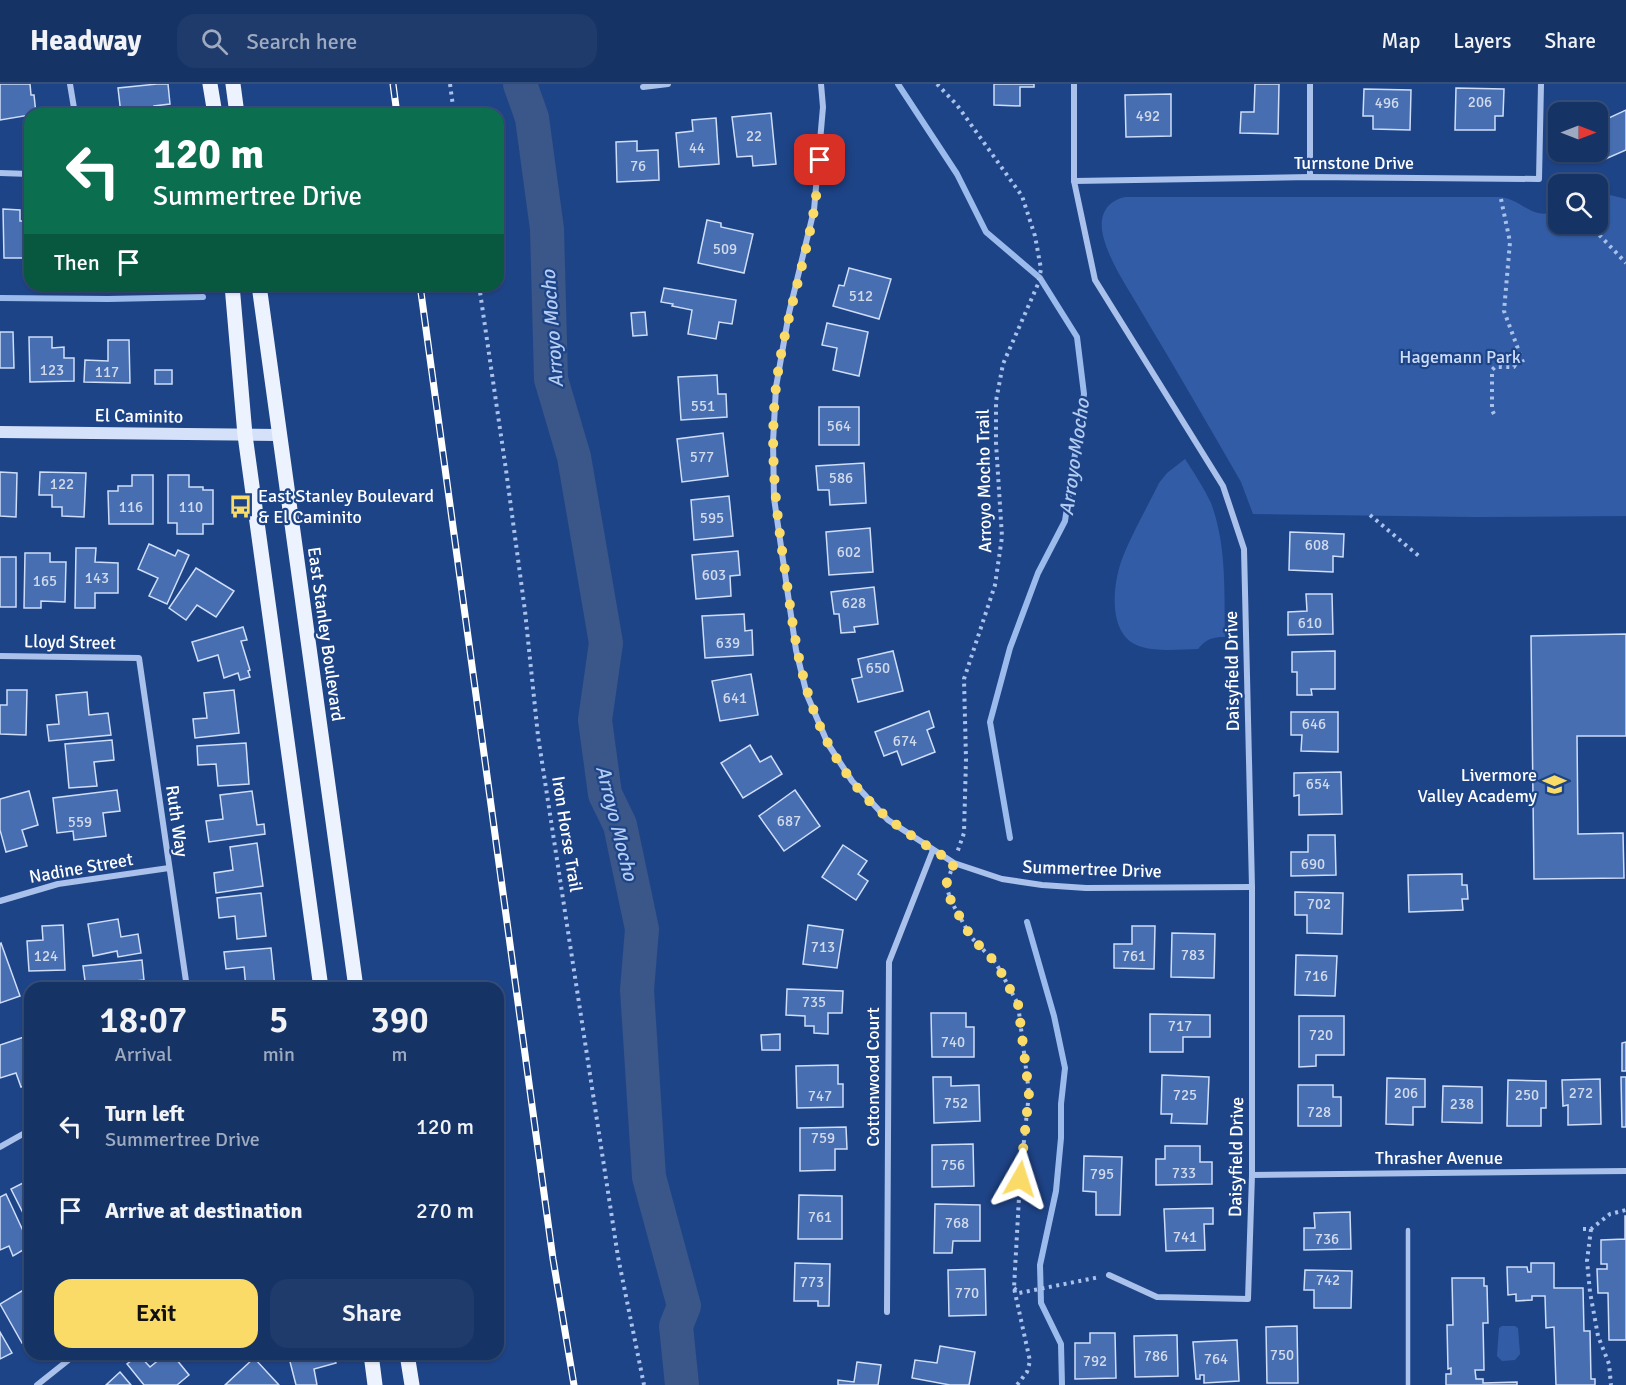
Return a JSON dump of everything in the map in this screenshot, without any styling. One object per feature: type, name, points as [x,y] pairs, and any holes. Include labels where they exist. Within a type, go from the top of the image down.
[{"type":"main road","points":[[210,84],[213,108]]},
{"type":"main road","points":[[233,84],[236,108]]},
{"type":"main road","points":[[233,291],[245,435],[320,982]]},
{"type":"main road","name":"East Stanley Boulevard","points":[[260,291],[355,982]]},
{"type":"main road","points":[[372,1360],[375,1385]]},
{"type":"main road","points":[[408,1360],[412,1385]]},
{"type":"street","points":[[70,84],[74,108]]},
{"type":"street","points":[[643,87],[668,84]]},
{"type":"street","name":"Summertree Drive","points":[[820,84],[822,118],[814,210],[789,314],[776,387],[773,442],[774,498],[796,650],[807,695],[828,744],[852,781],[888,820],[954,863],[1002,879],[1042,885],[1086,888],[1252,887]]},
{"type":"street","name":"Daisyfield Drive","points":[[1074,84],[1074,182],[1095,280],[1222,486],[1244,549],[1252,887],[1252,1174],[1248,1299],[1157,1297],[1109,1275]]},
{"type":"street","points":[[1310,84],[1310,177]]},
{"type":"street","name":"Turnstone Drive","points":[[1074,182],[1310,177],[1539,179],[1540,84]]},
{"type":"street","points":[[0,173],[24,174]]},
{"type":"street","name":"El Caminito","points":[[0,432],[278,435]]},
{"type":"street","name":"Lloyd Street","points":[[0,656],[139,658]]},
{"type":"street","name":"Ruth Way","points":[[139,658],[186,982]]},
{"type":"street","name":"Cottonwood Court","points":[[887,1312],[889,962],[933,850]]},
{"type":"street","name":"Nadine Street","points":[[0,901],[58,884],[169,868]]},
{"type":"street","points":[[0,1147],[24,1133]]},
{"type":"street","name":"Thrasher Avenue","points":[[1252,1174],[1626,1171]]},
{"type":"street","points":[[37,1385],[68,1360]]},
{"type":"lane","points":[[1408,1230],[1408,1385]]},
{"type":"path","points":[[450,84],[453,108]]},
{"type":"path","name":"Arroyo Mocho Trail","points":[[937,84],[957,105],[1022,196],[1035,236],[1041,269],[1038,284],[1003,364],[996,401],[996,443],[1002,537],[995,585],[964,679],[966,759],[964,833],[946,885],[951,901],[971,937],[996,963],[1018,1004],[1029,1093],[1020,1179],[1014,1288],[1030,1360],[1027,1372],[1017,1385]]},
{"type":"path","points":[[1501,199],[1510,242],[1504,311],[1524,365]]},
{"type":"path","points":[[1598,234],[1626,263]]},
{"type":"path","name":"Iron Horse Trail","points":[[480,291],[508,481],[538,736],[618,1257],[644,1385]]},
{"type":"path","points":[[1494,414],[1492,410],[1492,370],[1495,367],[1514,367],[1521,354]]},
{"type":"path","points":[[1371,515],[1420,557]]},
{"type":"path","points":[[1611,1385],[1610,1365],[1598,1336],[1587,1261],[1591,1229],[1610,1214],[1626,1210]]},
{"type":"path","points":[[1583,1228],[1591,1229]]},
{"type":"path","points":[[1014,1288],[1019,1293],[1109,1275]]},
{"type":"green space","name":"Hagemann Park","points":[[1608,194],[1626,199],[1626,516],[1474,517],[1253,514],[1241,482],[1119,274],[1108,252],[1102,230],[1104,212],[1110,204],[1126,197],[1499,197],[1507,198],[1541,214],[1548,213],[1548,234],[1608,234]]},
{"type":"green space","points":[[1185,459],[1211,503],[1220,536],[1224,569],[1225,637],[1210,639],[1198,649],[1149,649],[1131,642],[1123,634],[1118,623],[1115,598],[1118,573],[1129,543],[1159,483],[1167,473]]},
{"type":"green space","points":[[1502,1326],[1518,1328],[1520,1354],[1515,1360],[1502,1361],[1497,1356],[1499,1328]]},
{"type":"building","points":[[0,84],[30,84],[35,108],[24,108],[24,116],[0,120]]},
{"type":"building","points":[[168,84],[170,104],[154,106],[154,108],[120,108],[118,88]]},
{"type":"building","points":[[994,84],[1034,84],[1034,87],[1020,87],[1020,106],[994,105]]},
{"type":"building","points":[[1255,84],[1279,84],[1278,134],[1240,133],[1241,112],[1254,112]]},
{"type":"building","points":[[1456,88],[1504,89],[1503,116],[1495,116],[1495,130],[1455,130]]},
{"type":"building","points":[[1364,89],[1411,90],[1410,130],[1373,129],[1373,116],[1363,116]]},
{"type":"building","points":[[1171,94],[1171,136],[1126,137],[1125,95]]},
{"type":"building","points":[[1626,110],[1626,150],[1608,158],[1608,118]]},
{"type":"building","points":[[771,113],[776,164],[753,166],[752,156],[737,157],[732,117]]},
{"type":"building","points":[[716,118],[719,164],[679,167],[676,133],[693,131],[692,120]]},
{"type":"building","points":[[637,141],[637,151],[658,150],[659,180],[617,182],[616,142]]},
{"type":"building","points":[[3,209],[20,210],[20,221],[24,221],[24,258],[4,258]]},
{"type":"building","points":[[707,220],[721,223],[721,227],[753,234],[744,273],[698,263]]},
{"type":"building","points":[[849,268],[891,279],[879,319],[833,306],[839,285],[844,286]]},
{"type":"building","points":[[664,288],[736,300],[732,324],[719,322],[716,339],[688,334],[692,310],[661,302]]},
{"type":"building","points":[[645,312],[647,335],[633,336],[631,313]]},
{"type":"building","points":[[827,323],[868,332],[859,376],[833,370],[837,348],[822,345]]},
{"type":"building","points":[[0,332],[13,332],[14,368],[0,368]]},
{"type":"building","points":[[29,337],[52,337],[52,348],[64,347],[64,358],[74,358],[74,381],[30,382]]},
{"type":"building","points":[[108,340],[129,340],[130,383],[84,382],[85,360],[108,361]]},
{"type":"building","points":[[155,370],[172,370],[172,384],[155,384]]},
{"type":"building","points":[[717,375],[718,394],[726,394],[727,417],[681,420],[678,377]]},
{"type":"building","points":[[819,407],[859,407],[859,445],[819,445]]},
{"type":"building","points":[[723,433],[728,476],[682,482],[677,439]]},
{"type":"building","points":[[864,463],[866,503],[830,505],[829,490],[818,490],[816,466]]},
{"type":"building","points":[[0,472],[17,473],[16,517],[0,516]]},
{"type":"building","points":[[40,472],[86,473],[84,517],[62,516],[62,507],[52,507],[52,495],[39,495]]},
{"type":"building","points":[[132,475],[153,475],[153,524],[109,524],[108,491],[118,491],[118,486],[132,486]]},
{"type":"building","points":[[168,475],[189,475],[189,487],[213,490],[213,524],[203,524],[203,534],[177,534],[177,523],[168,523]]},
{"type":"building","points":[[729,496],[733,536],[694,540],[691,500]]},
{"type":"building","points":[[870,528],[873,572],[829,575],[826,532]]},
{"type":"building","points":[[1290,532],[1344,534],[1343,557],[1333,556],[1333,572],[1289,570]]},
{"type":"building","points":[[149,544],[175,556],[178,550],[189,555],[167,604],[149,596],[158,578],[138,569]]},
{"type":"building","points":[[76,548],[96,548],[95,562],[118,563],[118,593],[95,593],[95,608],[75,608]]},
{"type":"building","points":[[738,551],[740,575],[730,576],[731,596],[696,599],[692,555]]},
{"type":"building","points":[[25,553],[50,553],[50,562],[66,562],[65,602],[41,601],[41,608],[24,608]]},
{"type":"building","points":[[0,557],[16,557],[16,607],[0,607]]},
{"type":"building","points":[[196,568],[234,591],[216,617],[197,605],[186,620],[169,608]]},
{"type":"building","points":[[874,587],[878,624],[854,627],[855,632],[841,633],[839,614],[834,614],[831,592]]},
{"type":"building","points":[[1306,594],[1332,594],[1333,634],[1288,635],[1288,612],[1307,611]]},
{"type":"building","points":[[744,614],[745,631],[752,630],[753,655],[705,658],[702,616]]},
{"type":"building","points":[[243,627],[247,640],[241,641],[250,677],[240,680],[238,673],[224,678],[218,655],[198,661],[192,642]]},
{"type":"building","name":"Livermore Valley Academy","points":[[1626,634],[1626,736],[1577,736],[1578,834],[1623,833],[1624,878],[1534,879],[1531,636]]},
{"type":"building","points":[[893,651],[903,691],[858,702],[852,679],[862,677],[858,659]]},
{"type":"building","points":[[1335,651],[1335,689],[1311,689],[1312,695],[1297,695],[1297,672],[1292,672],[1292,652]]},
{"type":"building","points":[[751,674],[758,715],[720,721],[712,681]]},
{"type":"building","points":[[7,690],[27,690],[26,735],[0,734],[0,705],[7,705]]},
{"type":"building","points":[[234,690],[239,733],[195,738],[193,719],[207,718],[204,693]]},
{"type":"building","points":[[87,692],[89,715],[108,713],[111,735],[49,741],[47,725],[59,724],[56,695]]},
{"type":"building","points":[[929,711],[934,727],[927,730],[935,752],[902,765],[897,751],[884,756],[875,732]]},
{"type":"building","points":[[1291,712],[1338,712],[1338,752],[1301,751],[1302,735],[1291,735]]},
{"type":"building","points":[[112,740],[114,760],[94,762],[97,786],[69,788],[65,744]]},
{"type":"building","points":[[246,743],[249,784],[218,786],[216,764],[198,765],[197,746]]},
{"type":"building","points":[[750,745],[760,762],[771,756],[782,774],[743,798],[721,763]]},
{"type":"building","points":[[1341,772],[1342,814],[1299,815],[1299,795],[1294,796],[1294,773]]},
{"type":"building","points":[[117,790],[120,811],[103,813],[106,836],[74,840],[73,831],[57,833],[53,798]]},
{"type":"building","points":[[795,790],[820,826],[784,851],[759,816]]},
{"type":"building","points":[[29,791],[38,825],[22,830],[27,846],[6,852],[0,830],[0,799]]},
{"type":"building","points":[[252,791],[257,825],[264,824],[265,834],[209,842],[206,821],[223,819],[220,795]]},
{"type":"building","points":[[1308,835],[1335,835],[1336,875],[1291,876],[1291,852],[1308,852]]},
{"type":"building","points":[[257,843],[263,886],[216,893],[214,873],[233,870],[230,847]]},
{"type":"building","points":[[843,845],[867,861],[858,874],[868,881],[856,900],[822,877]]},
{"type":"building","points":[[1462,874],[1462,885],[1467,885],[1468,899],[1462,899],[1463,910],[1409,912],[1408,875]]},
{"type":"building","points":[[1295,892],[1343,893],[1342,934],[1307,933],[1307,915],[1295,915]]},
{"type":"building","points":[[261,893],[266,936],[237,939],[235,916],[219,918],[217,898]]},
{"type":"building","points":[[118,919],[121,937],[138,934],[141,953],[118,957],[117,951],[93,956],[88,924]]},
{"type":"building","points":[[63,925],[65,970],[29,971],[27,941],[43,940],[42,926]]},
{"type":"building","points":[[808,925],[843,930],[837,968],[803,964]]},
{"type":"building","points":[[1132,926],[1155,926],[1154,969],[1114,968],[1114,944],[1132,944]]},
{"type":"building","points":[[1172,933],[1215,934],[1214,978],[1171,977]]},
{"type":"building","points":[[0,944],[20,996],[0,1003]]},
{"type":"building","points":[[271,948],[274,982],[245,982],[244,967],[226,969],[224,952]]},
{"type":"building","points":[[1296,955],[1337,956],[1335,996],[1295,995]]},
{"type":"building","points":[[142,960],[144,980],[85,982],[83,966]]},
{"type":"building","points":[[787,989],[843,991],[842,1013],[828,1013],[828,1034],[814,1033],[814,1026],[805,1026],[805,1016],[786,1015]]},
{"type":"building","points":[[931,1013],[966,1013],[966,1027],[974,1027],[974,1057],[932,1057]]},
{"type":"building","points":[[1150,1014],[1210,1015],[1210,1037],[1183,1037],[1183,1052],[1150,1052]]},
{"type":"building","points":[[1299,1016],[1344,1016],[1344,1055],[1316,1055],[1316,1066],[1299,1067]]},
{"type":"building","points":[[780,1034],[780,1050],[762,1050],[761,1035]]},
{"type":"building","points":[[24,1037],[24,1086],[21,1087],[16,1073],[0,1078],[0,1045]]},
{"type":"building","points":[[1626,1042],[1626,1071],[1622,1071],[1622,1043]]},
{"type":"building","points":[[838,1065],[838,1084],[843,1084],[843,1107],[797,1108],[796,1066]]},
{"type":"building","points":[[1162,1075],[1209,1077],[1207,1124],[1171,1123],[1172,1114],[1161,1114]]},
{"type":"building","points":[[933,1077],[951,1077],[951,1086],[979,1085],[980,1121],[934,1123]]},
{"type":"building","points":[[1621,1077],[1626,1077],[1626,1127],[1622,1127]]},
{"type":"building","points":[[1387,1078],[1425,1079],[1425,1107],[1413,1107],[1413,1125],[1386,1124]]},
{"type":"building","points":[[1600,1079],[1601,1124],[1568,1125],[1568,1105],[1563,1106],[1562,1080]]},
{"type":"building","points":[[1508,1080],[1546,1081],[1546,1108],[1541,1108],[1541,1126],[1507,1126]]},
{"type":"building","points":[[1298,1085],[1333,1085],[1333,1097],[1341,1097],[1341,1126],[1298,1126]]},
{"type":"building","points":[[1443,1086],[1482,1087],[1482,1123],[1442,1122]]},
{"type":"building","points":[[846,1127],[847,1149],[835,1149],[835,1170],[800,1171],[800,1128]]},
{"type":"building","points":[[973,1144],[974,1186],[932,1187],[932,1145]]},
{"type":"building","points":[[1165,1146],[1200,1146],[1200,1162],[1212,1162],[1212,1184],[1156,1185],[1156,1159],[1165,1159]]},
{"type":"building","points":[[1084,1156],[1122,1157],[1120,1215],[1096,1215],[1096,1192],[1083,1191]]},
{"type":"building","points":[[24,1182],[24,1215],[11,1189]]},
{"type":"building","points":[[6,1194],[24,1233],[24,1250],[13,1256],[9,1246],[0,1250],[0,1197]]},
{"type":"building","points":[[799,1195],[842,1196],[842,1239],[798,1239]]},
{"type":"building","points":[[935,1204],[980,1205],[980,1241],[953,1241],[952,1253],[934,1253]]},
{"type":"building","points":[[1213,1208],[1213,1224],[1204,1224],[1205,1250],[1166,1251],[1164,1209]]},
{"type":"building","points":[[1350,1212],[1351,1249],[1304,1250],[1304,1228],[1315,1228],[1314,1213]]},
{"type":"building","points":[[1625,1216],[1626,1340],[1609,1340],[1608,1293],[1598,1293],[1597,1269],[1607,1269],[1607,1264],[1601,1264],[1601,1240],[1625,1239]]},
{"type":"building","points":[[795,1263],[830,1264],[829,1306],[818,1306],[818,1301],[794,1301]]},
{"type":"building","points":[[1531,1263],[1554,1263],[1554,1288],[1583,1288],[1584,1331],[1590,1331],[1591,1379],[1595,1379],[1595,1385],[1556,1385],[1554,1327],[1546,1328],[1545,1296],[1532,1296],[1532,1300],[1516,1301],[1516,1294],[1508,1295],[1507,1267],[1527,1267],[1528,1272],[1531,1272]]},
{"type":"building","points":[[985,1269],[986,1315],[949,1316],[948,1270]]},
{"type":"building","points":[[1305,1270],[1352,1271],[1351,1308],[1314,1308],[1314,1290],[1304,1290]]},
{"type":"building","points":[[1452,1278],[1484,1278],[1484,1286],[1487,1286],[1488,1323],[1483,1323],[1484,1370],[1475,1370],[1476,1379],[1483,1379],[1483,1383],[1517,1382],[1517,1385],[1446,1385],[1446,1374],[1451,1374],[1451,1368],[1448,1369],[1447,1325],[1453,1325]]},
{"type":"building","points":[[24,1290],[24,1342],[22,1343],[0,1304]]},
{"type":"building","points":[[1297,1326],[1298,1383],[1267,1383],[1266,1327]]},
{"type":"building","points":[[0,1332],[12,1353],[0,1359]]},
{"type":"building","points":[[1090,1333],[1115,1333],[1116,1378],[1075,1379],[1075,1343],[1090,1343]]},
{"type":"building","points":[[1177,1335],[1178,1376],[1135,1377],[1134,1336]]},
{"type":"building","points":[[1237,1340],[1239,1381],[1204,1383],[1204,1375],[1196,1379],[1193,1342]]},
{"type":"building","points":[[940,1346],[975,1352],[969,1385],[950,1385],[912,1378],[915,1360],[937,1363]]},
{"type":"building","points":[[132,1360],[144,1360],[150,1367],[159,1360],[177,1360],[189,1375],[177,1385],[144,1385],[127,1364]]},
{"type":"building","points":[[252,1360],[256,1360],[279,1385],[225,1385]]},
{"type":"building","points":[[290,1360],[335,1360],[336,1363],[314,1369],[317,1385],[296,1385]]},
{"type":"building","points":[[857,1362],[881,1365],[878,1385],[838,1385],[838,1380],[854,1382]]},
{"type":"building","points":[[120,1372],[131,1385],[106,1385]]},
{"type":"waterway","name":"Arroyo Mocho","points":[[520,84],[532,118],[547,229],[551,379],[574,457],[606,643],[595,720],[605,794],[620,825],[642,929],[637,990],[649,1177],[684,1306],[676,1326],[682,1385]]},
{"type":"waterway","name":"Arroyo Mocho","points":[[898,84],[957,174],[986,232],[1040,278],[1077,337],[1084,394],[1065,521],[1038,573],[1010,648],[990,722],[1010,838]]},
{"type":"waterway","points":[[0,298],[203,297]]},
{"type":"waterway","name":"Arroyo Mocho","points":[[1027,922],[1054,1016],[1065,1068],[1056,1191],[1040,1265],[1041,1303],[1061,1344],[1062,1385]]},
{"type":"railway","points":[[393,84],[396,108]]},
{"type":"railway","points":[[421,291],[553,1259],[574,1385]]},
{"type":"place","name":"East Stanley Boulevard & El Caminito","points":[[240,506]]},
{"type":"place","name":"Livermore Valley Academy","points":[[1555,785]]},
{"type":"route","points":[[820,160],[814,210],[789,314],[776,387],[773,442],[774,498],[796,650],[807,695],[828,744],[852,781],[888,820],[954,863],[946,885],[951,901],[971,937],[996,963],[1018,1004],[1029,1093],[1020,1179]]}]
